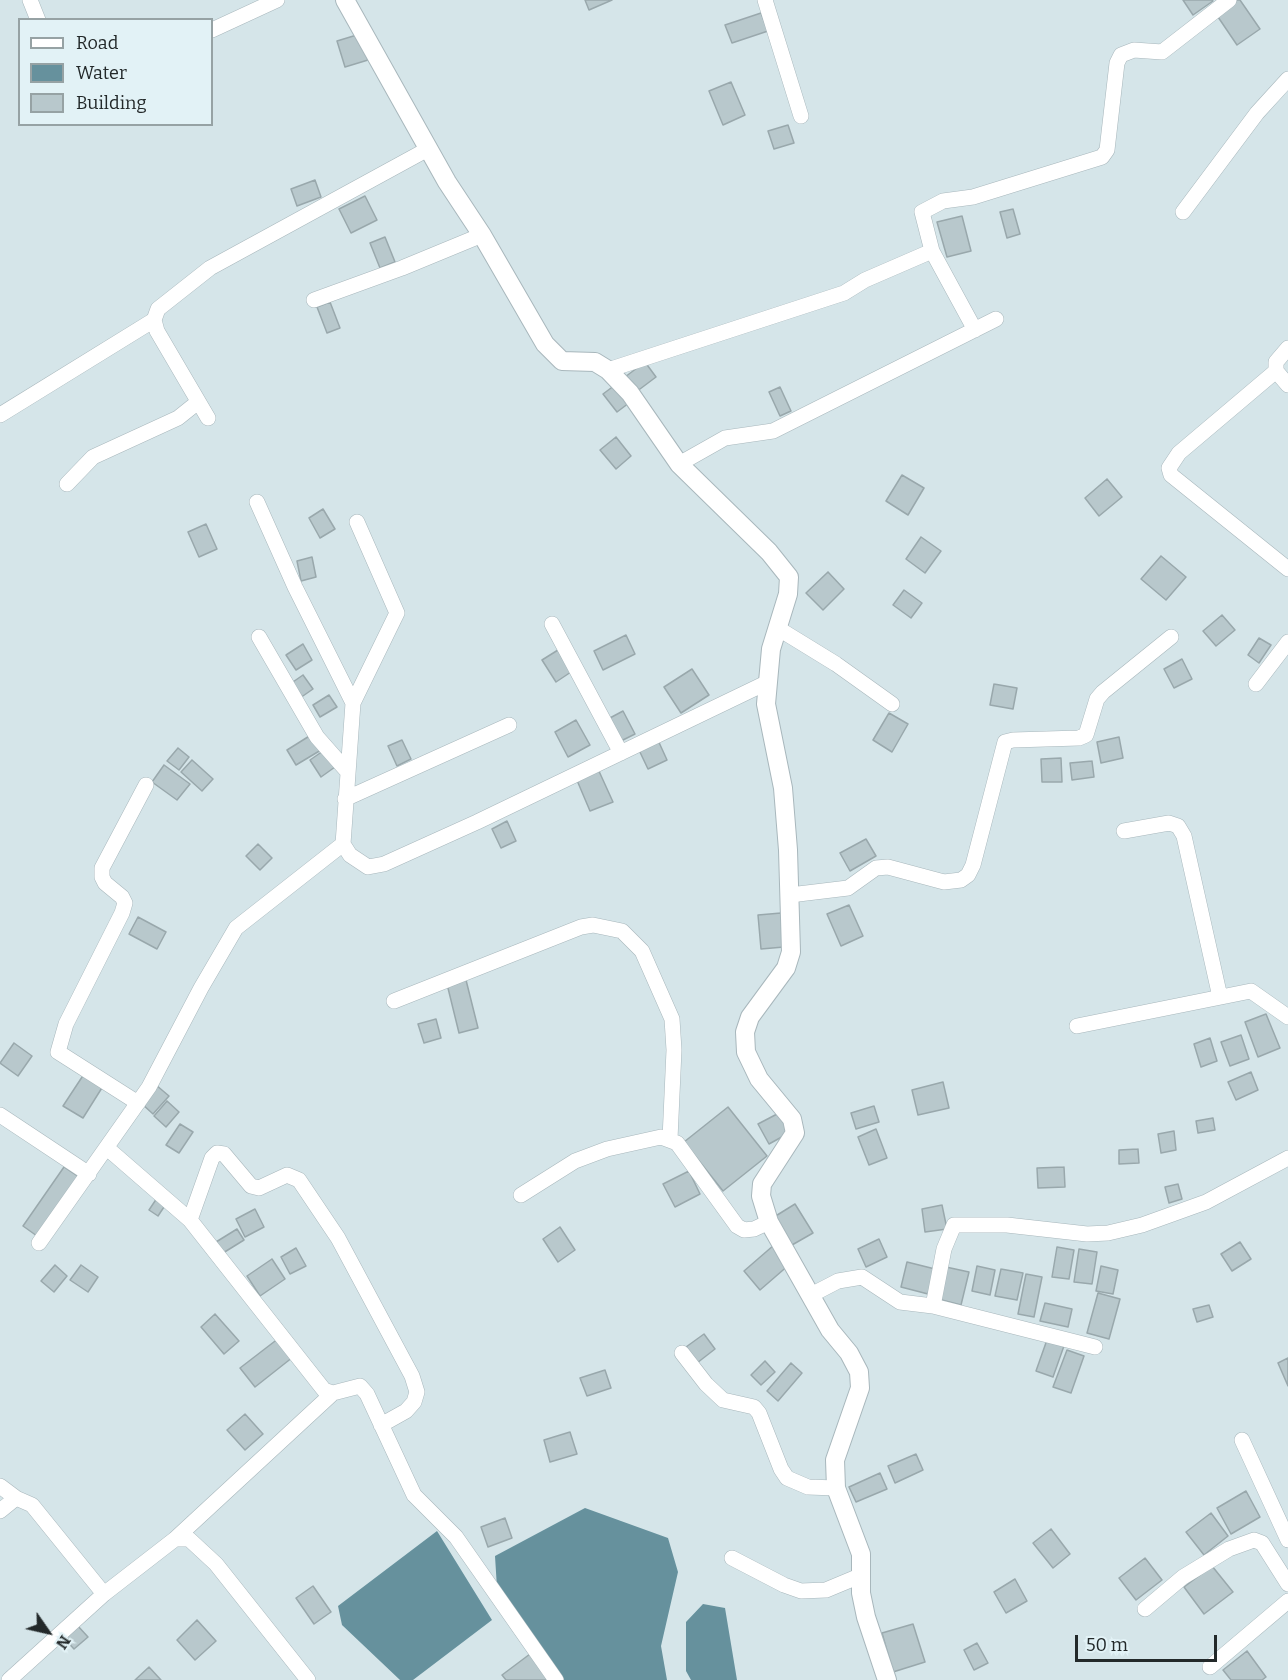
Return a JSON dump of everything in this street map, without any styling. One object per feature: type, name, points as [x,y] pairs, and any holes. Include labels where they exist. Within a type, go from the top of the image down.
[{"type":"street","points":[[30,0],[37,18]]},
{"type":"street","points":[[213,30],[277,0]]},
{"type":"street","points":[[345,0],[428,149],[482,235],[545,344],[562,361],[595,362],[609,370],[630,393],[679,464],[770,552],[789,577],[788,594],[771,649],[765,704],[783,788],[791,952],[786,968],[750,1017],[745,1032],[746,1052],[754,1071],[792,1119],[795,1133],[762,1184],[761,1196],[770,1222],[830,1330],[849,1353],[859,1372],[860,1388],[835,1460],[836,1488],[861,1554],[861,1593],[866,1617],[887,1680]]},
{"type":"street","points":[[765,0],[801,116]]},
{"type":"street","points":[[975,330],[932,251],[922,212],[943,201],[973,197],[1102,157],[1107,150],[1117,63],[1121,55],[1134,50],[1162,52],[1229,0]]},
{"type":"street","points":[[1183,212],[1257,113],[1288,79]]},
{"type":"street","points":[[208,418],[157,331],[154,320],[158,309],[170,297],[210,268],[428,149]]},
{"type":"street","points":[[314,300],[402,268],[482,235]]},
{"type":"street","points":[[609,370],[844,293],[865,280],[932,251]]},
{"type":"street","points":[[679,464],[725,438],[773,431],[996,319]]},
{"type":"street","points":[[0,415],[154,320]]},
{"type":"street","points":[[1288,348],[1276,362],[1276,371],[1288,385]]},
{"type":"street","points":[[1276,371],[1179,453],[1169,468],[1171,476],[1288,569]]},
{"type":"street","points":[[67,484],[93,458],[178,418],[198,402]]},
{"type":"street","points":[[257,502],[295,587],[353,703]]},
{"type":"street","points":[[357,522],[397,613],[353,703],[343,844],[350,855],[368,867],[384,864],[766,683]]},
{"type":"street","points":[[552,624],[621,753]]},
{"type":"street","points":[[779,629],[836,664],[892,704]]},
{"type":"street","points":[[259,637],[317,737],[347,771]]},
{"type":"street","points":[[790,895],[848,888],[876,868],[888,867],[944,882],[961,880],[968,875],[973,865],[1005,742],[1079,738],[1086,735],[1097,699],[1103,692],[1171,637]]},
{"type":"street","points":[[1256,684],[1288,642]]},
{"type":"street","points":[[345,799],[509,725]]},
{"type":"street","points":[[138,1103],[58,1052],[66,1024],[122,913],[124,903],[122,897],[105,884],[102,868],[146,785]]},
{"type":"street","points":[[1124,831],[1169,823],[1178,826],[1184,836],[1220,997]]},
{"type":"street","points":[[39,1243],[138,1103],[236,928],[343,844]]},
{"type":"street","points":[[394,1001],[581,927],[593,925],[622,931],[642,951],[672,1019],[674,1050],[670,1139]]},
{"type":"street","points":[[1077,1026],[1251,992],[1288,1017]]},
{"type":"street","points":[[0,1115],[89,1174]]},
{"type":"street","points":[[521,1195],[575,1161],[637,1142],[662,1137],[677,1143],[737,1226],[744,1230],[770,1222]]},
{"type":"street","points":[[107,1148],[190,1220],[315,1380],[324,1390],[333,1393]]},
{"type":"street","points":[[190,1220],[212,1158],[218,1153],[224,1154],[251,1186],[260,1188],[287,1175],[299,1180],[338,1238],[412,1376],[417,1392],[414,1402],[406,1411],[381,1425]]},
{"type":"street","points":[[933,1306],[944,1250],[954,1225],[1007,1225],[1087,1234],[1108,1233],[1142,1225],[1206,1202],[1288,1158]]},
{"type":"street","points":[[811,1295],[838,1281],[855,1276],[861,1277],[900,1302],[933,1306],[1095,1347]]},
{"type":"street","points":[[682,1353],[706,1384],[723,1400],[754,1407],[787,1478],[808,1487],[836,1488]]},
{"type":"street","points":[[9,1680],[104,1594],[175,1539],[333,1393],[360,1386],[367,1394],[414,1495],[456,1537],[556,1680]]},
{"type":"street","points":[[1242,1440],[1288,1540]]},
{"type":"street","points":[[0,1486],[16,1498],[32,1505],[104,1594]]},
{"type":"street","points":[[0,1510],[16,1498]]},
{"type":"street","points":[[175,1539],[189,1539],[216,1564],[308,1680]]},
{"type":"street","points":[[1145,1609],[1183,1577],[1229,1549],[1254,1540],[1262,1543],[1288,1584]]},
{"type":"street","points":[[732,1558],[784,1585],[801,1591],[826,1590],[862,1575]]},
{"type":"street","points":[[1210,1667],[1288,1601]]},
{"type":"water","points":[[585,1508],[668,1538],[678,1572],[661,1646],[667,1680],[559,1680],[497,1588],[495,1556]]},
{"type":"water","points":[[437,1531],[492,1620],[413,1680],[400,1680],[342,1625],[338,1606]]},
{"type":"water","points":[[703,1604],[725,1608],[737,1680],[691,1680],[686,1671],[686,1622]]},
{"type":"building","points":[[585,0],[612,0],[589,10]]},
{"type":"building","points":[[1183,0],[1212,0],[1213,1],[1193,15]]},
{"type":"building","points":[[1240,0],[1260,29],[1237,45],[1216,14]]},
{"type":"building","points":[[761,13],[768,31],[732,43],[725,25]]},
{"type":"building","points":[[360,34],[368,60],[345,67],[337,41]]},
{"type":"building","points":[[731,82],[745,115],[723,125],[709,91]]},
{"type":"building","points":[[788,125],[794,143],[774,149],[768,131]]},
{"type":"building","points":[[315,180],[321,197],[297,206],[291,189]]},
{"type":"building","points":[[365,196],[377,220],[351,233],[339,209]]},
{"type":"building","points":[[1013,209],[1020,234],[1007,238],[1000,212]]},
{"type":"building","points":[[962,216],[971,251],[947,257],[937,222]]},
{"type":"building","points":[[385,237],[395,262],[380,268],[370,243]]},
{"type":"building","points":[[330,302],[340,328],[327,333],[317,307]]},
{"type":"building","points":[[645,362],[656,377],[636,392],[625,377]]},
{"type":"building","points":[[615,385],[629,403],[617,412],[603,394]]},
{"type":"building","points":[[780,387],[791,411],[780,416],[769,392]]},
{"type":"building","points":[[616,437],[631,456],[616,469],[600,450]]},
{"type":"building","points":[[902,475],[924,488],[908,515],[886,501]]},
{"type":"building","points":[[1107,479],[1122,497],[1099,516],[1085,498]]},
{"type":"building","points":[[323,509],[335,529],[320,538],[309,518]]},
{"type":"building","points":[[206,524],[217,549],[199,557],[188,532]]},
{"type":"building","points":[[921,537],[941,551],[925,573],[906,559]]},
{"type":"building","points":[[1161,556],[1186,577],[1166,600],[1141,579]]},
{"type":"building","points":[[312,557],[316,577],[301,581],[297,561]]},
{"type":"building","points":[[828,572],[844,589],[823,610],[806,593]]},
{"type":"building","points":[[904,590],[922,603],[911,618],[893,605]]},
{"type":"building","points":[[1222,615],[1235,630],[1216,646],[1203,631]]},
{"type":"building","points":[[626,635],[635,654],[603,670],[594,651]]},
{"type":"building","points":[[1259,638],[1271,645],[1259,663],[1248,655]]},
{"type":"building","points":[[303,644],[312,660],[296,670],[286,655]]},
{"type":"building","points":[[558,650],[571,672],[556,682],[542,660]]},
{"type":"building","points":[[1182,659],[1192,679],[1174,688],[1164,669]]},
{"type":"building","points":[[692,669],[709,695],[681,713],[664,687]]},
{"type":"building","points":[[303,675],[313,689],[300,698],[290,684]]},
{"type":"building","points":[[994,684],[1017,688],[1013,709],[990,705]]},
{"type":"building","points":[[329,695],[337,707],[320,717],[313,705]]},
{"type":"building","points":[[623,711],[635,734],[619,742],[608,719]]},
{"type":"building","points":[[889,713],[908,724],[892,752],[873,740]]},
{"type":"building","points":[[576,720],[590,745],[568,757],[555,732]]},
{"type":"building","points":[[311,735],[321,750],[296,765],[287,750]]},
{"type":"building","points":[[1119,737],[1123,758],[1101,763],[1097,742]]},
{"type":"building","points":[[657,738],[667,760],[648,769],[638,748]]},
{"type":"building","points":[[402,740],[411,759],[397,766],[388,746]]},
{"type":"building","points":[[178,748],[189,757],[179,770],[167,761]]},
{"type":"building","points":[[323,751],[335,767],[321,777],[310,760]]},
{"type":"building","points":[[1061,758],[1062,782],[1042,782],[1041,759]]},
{"type":"building","points":[[192,760],[213,779],[202,791],[181,772]]},
{"type":"building","points":[[1092,761],[1094,777],[1072,780],[1070,763]]},
{"type":"building","points":[[164,765],[190,784],[177,800],[152,782]]},
{"type":"building","points":[[598,769],[613,802],[590,811],[576,778]]},
{"type":"building","points":[[507,821],[516,841],[501,848],[492,829]]},
{"type":"building","points":[[866,839],[876,856],[850,871],[840,853]]},
{"type":"building","points":[[258,844],[272,858],[260,870],[246,856]]},
{"type":"building","points":[[849,905],[863,936],[841,946],[827,914]]},
{"type":"building","points":[[781,913],[784,947],[761,949],[758,915]]},
{"type":"building","points":[[138,917],[166,932],[157,949],[129,934]]},
{"type":"building","points":[[466,980],[478,1028],[459,1033],[447,984]]},
{"type":"building","points":[[1266,1014],[1280,1048],[1258,1057],[1245,1022]]},
{"type":"building","points":[[436,1019],[441,1038],[424,1043],[418,1024]]},
{"type":"building","points":[[1241,1035],[1249,1059],[1230,1066],[1221,1042]]},
{"type":"building","points":[[1210,1038],[1217,1061],[1201,1067],[1194,1044]]},
{"type":"building","points":[[14,1043],[32,1056],[18,1076],[0,1063]]},
{"type":"building","points":[[86,1071],[105,1083],[83,1118],[63,1106]]},
{"type":"building","points":[[1251,1072],[1258,1090],[1236,1100],[1228,1082]]},
{"type":"building","points":[[943,1082],[949,1108],[918,1115],[912,1090]]},
{"type":"building","points":[[156,1085],[169,1096],[153,1114],[141,1103]]},
{"type":"building","points":[[167,1101],[179,1112],[166,1127],[154,1116]]},
{"type":"building","points":[[874,1106],[879,1122],[856,1129],[851,1113]]},
{"type":"building","points":[[728,1107],[767,1156],[723,1191],[684,1142]]},
{"type":"building","points":[[779,1113],[789,1133],[769,1144],[758,1124]]},
{"type":"building","points":[[1213,1118],[1215,1130],[1198,1133],[1196,1121]]},
{"type":"building","points":[[180,1124],[193,1132],[179,1153],[166,1145]]},
{"type":"building","points":[[876,1129],[887,1158],[869,1165],[858,1137]]},
{"type":"building","points":[[1174,1131],[1176,1150],[1161,1153],[1158,1134]]},
{"type":"building","points":[[1138,1149],[1139,1163],[1119,1164],[1119,1150]]},
{"type":"building","points":[[64,1167],[79,1177],[37,1236],[23,1226]]},
{"type":"building","points":[[1064,1167],[1065,1187],[1038,1188],[1037,1168]]},
{"type":"building","points":[[689,1171],[700,1194],[675,1207],[663,1184]]},
{"type":"building","points":[[1178,1184],[1182,1199],[1169,1203],[1165,1187]]},
{"type":"building","points":[[157,1198],[166,1204],[158,1216],[149,1210]]},
{"type":"building","points":[[795,1204],[813,1233],[792,1245],[774,1217]]},
{"type":"building","points":[[942,1205],[947,1229],[925,1232],[922,1209]]},
{"type":"building","points":[[255,1209],[264,1227],[245,1237],[236,1219]]},
{"type":"building","points":[[560,1227],[575,1250],[558,1262],[543,1239]]},
{"type":"building","points":[[237,1229],[244,1240],[223,1253],[216,1242]]},
{"type":"building","points":[[879,1239],[887,1257],[866,1267],[858,1249]]},
{"type":"building","points":[[1240,1242],[1251,1259],[1232,1271],[1221,1254]]},
{"type":"building","points":[[774,1245],[790,1264],[760,1290],[744,1271]]},
{"type":"building","points":[[1057,1247],[1074,1250],[1069,1279],[1052,1277]]},
{"type":"building","points":[[296,1248],[306,1266],[290,1274],[281,1257]]},
{"type":"building","points":[[1079,1249],[1097,1252],[1092,1284],[1074,1282]]},
{"type":"building","points":[[272,1259],[285,1279],[260,1296],[247,1276]]},
{"type":"building","points":[[907,1262],[935,1269],[928,1294],[901,1287]]},
{"type":"building","points":[[55,1265],[67,1276],[54,1292],[41,1281]]},
{"type":"building","points":[[81,1265],[98,1277],[88,1292],[70,1280]]},
{"type":"building","points":[[977,1266],[995,1270],[990,1295],[972,1291]]},
{"type":"building","points":[[1101,1266],[1118,1270],[1113,1294],[1096,1291]]},
{"type":"building","points":[[946,1267],[969,1272],[961,1305],[938,1299]]},
{"type":"building","points":[[1001,1269],[1023,1273],[1017,1300],[995,1296]]},
{"type":"building","points":[[1026,1274],[1042,1277],[1034,1317],[1018,1314]]},
{"type":"building","points":[[1098,1293],[1120,1299],[1109,1339],[1087,1333]]},
{"type":"building","points":[[1045,1303],[1072,1309],[1068,1327],[1040,1321]]},
{"type":"building","points":[[1209,1305],[1213,1317],[1197,1322],[1193,1309]]},
{"type":"building","points":[[215,1314],[239,1341],[224,1354],[201,1327]]},
{"type":"building","points":[[704,1334],[715,1349],[697,1363],[686,1347]]},
{"type":"building","points":[[1048,1337],[1065,1343],[1053,1377],[1036,1371]]},
{"type":"building","points":[[279,1338],[293,1357],[255,1387],[240,1368]]},
{"type":"building","points":[[1067,1350],[1084,1356],[1071,1393],[1053,1387]]},
{"type":"building","points":[[1288,1358],[1288,1386],[1278,1363]]},
{"type":"building","points":[[765,1361],[775,1372],[761,1385],[751,1375]]},
{"type":"building","points":[[791,1363],[802,1373],[778,1401],[767,1391]]},
{"type":"building","points":[[605,1370],[611,1388],[587,1396],[580,1378]]},
{"type":"building","points":[[245,1414],[263,1434],[245,1450],[227,1430]]},
{"type":"building","points":[[570,1432],[577,1454],[550,1462],[544,1440]]},
{"type":"building","points":[[916,1454],[923,1470],[895,1483],[888,1466]]},
{"type":"building","points":[[880,1473],[887,1489],[856,1502],[849,1487]]},
{"type":"building","points":[[1246,1491],[1260,1517],[1231,1534],[1217,1508]]},
{"type":"building","points":[[1211,1513],[1228,1536],[1204,1555],[1186,1532]]},
{"type":"building","points":[[505,1518],[512,1538],[488,1547],[481,1527]]},
{"type":"building","points":[[1051,1529],[1070,1554],[1053,1568],[1033,1543]]},
{"type":"building","points":[[1145,1558],[1162,1580],[1136,1600],[1119,1578]]},
{"type":"building","points":[[1212,1566],[1233,1592],[1204,1614],[1184,1587]]},
{"type":"building","points":[[1015,1579],[1027,1601],[1006,1613],[994,1592]]},
{"type":"building","points":[[313,1586],[331,1612],[314,1624],[296,1598]]},
{"type":"building","points":[[197,1620],[216,1641],[195,1660],[177,1640]]},
{"type":"building","points":[[913,1624],[925,1662],[893,1672],[882,1633]]},
{"type":"building","points":[[77,1625],[88,1637],[74,1649],[63,1637]]},
{"type":"building","points":[[977,1643],[988,1663],[974,1670],[964,1650]]},
{"type":"building","points":[[1247,1651],[1266,1677],[1262,1680],[1231,1680],[1223,1670]]},
{"type":"building","points":[[530,1654],[550,1680],[506,1680],[502,1675]]},
{"type":"building","points":[[149,1667],[161,1680],[135,1680]]}]
